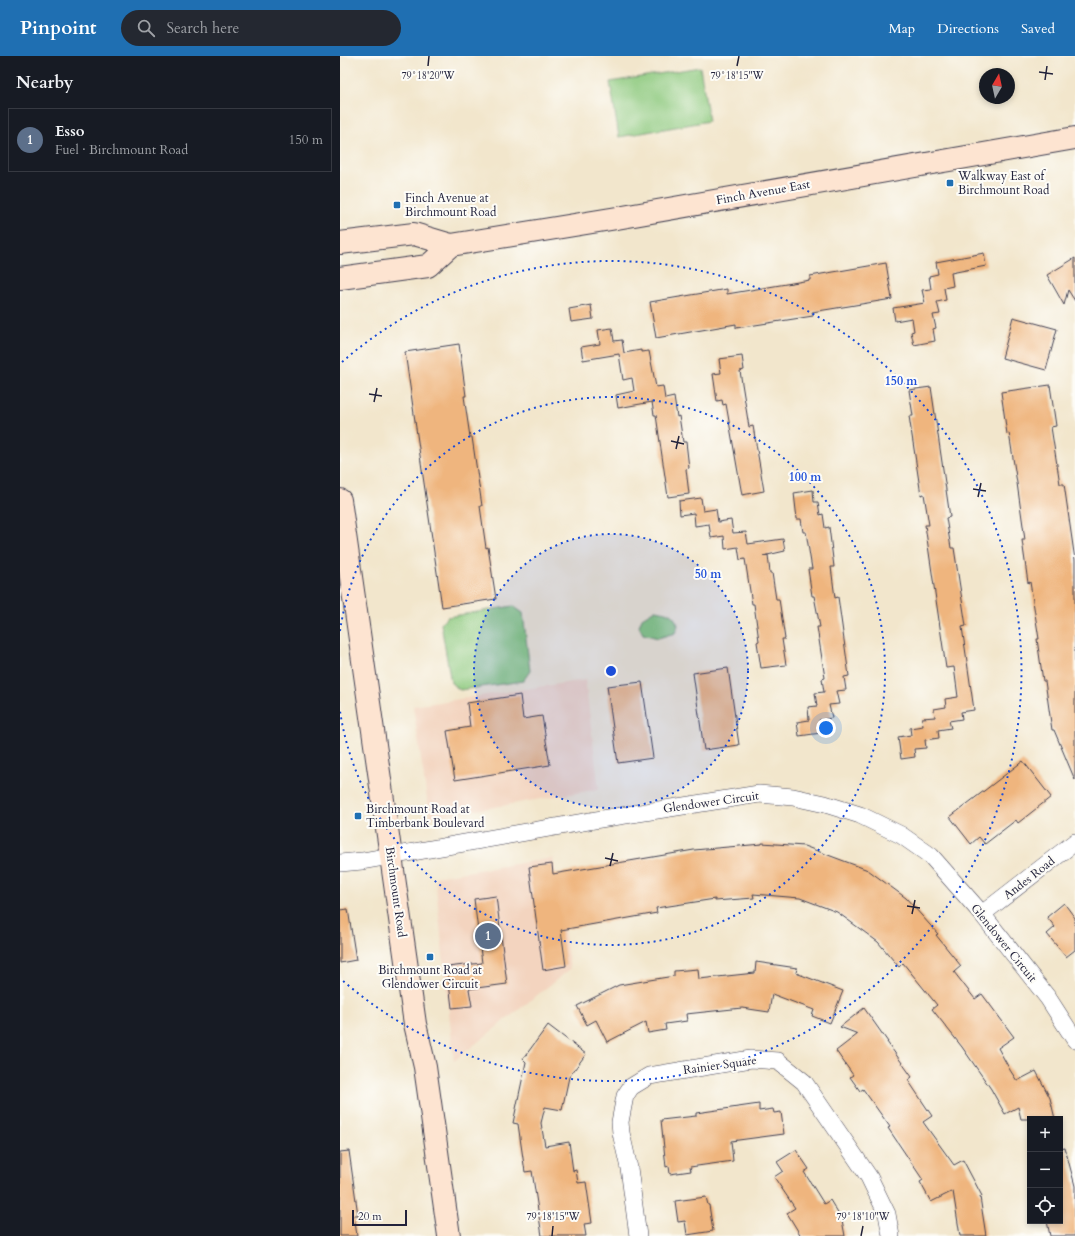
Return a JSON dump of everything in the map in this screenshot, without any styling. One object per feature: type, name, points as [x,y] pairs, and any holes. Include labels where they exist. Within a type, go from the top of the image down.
[{"type":"main road","name":"Finch Avenue East","points":[[340,244],[414,234],[451,245],[617,218],[1075,138]]},
{"type":"main road","points":[[340,278],[428,266],[451,245]]},
{"type":"main road","name":"Birchmount Road","points":[[340,500],[415,1024],[425,1067],[450,1236]]},
{"type":"street","name":"Glendower Circuit","points":[[340,863],[391,856],[588,821],[759,794],[793,797],[825,804],[860,815],[901,835],[931,856],[982,914],[1048,998],[1075,1040]]},
{"type":"street","name":"Andes Road","points":[[982,914],[1075,842]]},
{"type":"street","name":"Rainier Square","points":[[638,1236],[629,1168],[621,1133],[620,1122],[624,1096],[631,1087],[649,1076],[751,1059],[778,1061],[804,1082],[869,1177],[887,1214],[891,1236]]},
{"type":"shaded area","points":[[585,680],[599,789],[430,818],[413,706]]},
{"type":"shaded area","points":[[553,858],[570,969],[454,1061],[435,877]]},
{"type":"green space","points":[[700,67],[709,121],[619,137],[610,82]]},
{"type":"green space","points":[[513,606],[523,613],[530,671],[523,681],[460,690],[451,683],[441,624],[447,617]]},
{"type":"green space","points":[[655,610],[667,612],[674,618],[678,625],[675,633],[658,638],[643,634],[639,626],[642,618]]},
{"type":"building","points":[[984,253],[986,266],[951,273],[953,286],[944,288],[946,300],[937,302],[940,314],[933,315],[936,328],[933,329],[935,341],[914,345],[911,332],[914,331],[912,318],[895,321],[893,308],[925,303],[922,290],[931,289],[929,276],[938,274],[936,262]]},
{"type":"building","points":[[1075,258],[1075,301],[1068,290],[1064,305],[1047,275]]},
{"type":"building","points":[[886,263],[892,299],[812,312],[813,316],[736,328],[736,324],[656,338],[650,302],[727,289],[727,294],[810,280],[810,276]]},
{"type":"building","points":[[591,305],[593,319],[571,322],[569,309]]},
{"type":"building","points":[[1013,317],[1057,329],[1046,370],[1002,358]]},
{"type":"building","points":[[612,328],[614,341],[622,340],[624,353],[641,350],[641,352],[649,351],[656,387],[663,386],[665,399],[674,397],[683,442],[686,442],[689,468],[686,469],[689,494],[668,497],[656,415],[654,415],[652,402],[618,408],[616,395],[634,391],[632,378],[623,380],[619,354],[583,360],[581,347],[600,344],[598,330]]},
{"type":"building","points":[[459,344],[466,396],[464,396],[470,437],[472,437],[482,506],[480,506],[486,548],[488,547],[496,599],[442,607],[405,352]]},
{"type":"building","points":[[742,356],[744,370],[740,371],[749,427],[753,426],[764,491],[742,495],[726,404],[723,405],[722,400],[717,401],[713,374],[721,373],[719,359]]},
{"type":"building","points":[[1050,385],[1056,426],[1051,427],[1060,484],[1064,484],[1075,560],[1075,780],[1054,730],[1052,730],[1045,681],[1043,681],[1037,639],[1039,639],[1030,582],[1028,583],[1022,540],[1025,540],[1017,483],[1009,433],[1007,434],[1001,392]]},
{"type":"building","points":[[931,387],[950,517],[946,518],[951,548],[954,548],[966,626],[962,627],[974,710],[961,712],[962,719],[949,721],[951,728],[938,730],[939,738],[925,740],[926,748],[914,749],[915,757],[901,759],[898,737],[911,735],[910,728],[923,726],[922,718],[935,717],[934,709],[946,707],[945,699],[958,697],[954,667],[946,668],[925,525],[929,525],[924,494],[921,495],[909,416],[913,416],[909,390]]},
{"type":"building","points":[[813,490],[814,502],[818,502],[820,515],[823,514],[825,528],[829,527],[834,567],[831,567],[835,598],[838,597],[849,676],[844,677],[846,690],[836,691],[839,704],[829,705],[832,718],[819,720],[821,733],[799,736],[797,722],[809,720],[808,707],[817,706],[815,693],[824,692],[822,679],[825,678],[817,627],[820,627],[814,596],[812,596],[808,569],[812,569],[806,532],[803,532],[801,519],[797,519],[794,493]]},
{"type":"building","points":[[701,498],[703,511],[716,509],[718,522],[731,520],[733,533],[746,532],[748,544],[783,539],[785,551],[763,556],[768,555],[770,573],[772,573],[776,599],[779,599],[785,639],[782,639],[786,665],[761,668],[754,604],[752,604],[745,559],[740,560],[738,547],[725,549],[724,536],[711,538],[709,524],[695,526],[694,513],[680,515],[679,501]]},
{"type":"building","points":[[728,668],[739,745],[704,750],[693,673]]},
{"type":"building","points":[[642,682],[653,758],[618,763],[607,686]]},
{"type":"building","points":[[520,695],[523,719],[542,716],[550,765],[455,780],[447,731],[470,727],[467,703]]},
{"type":"building","points":[[1023,761],[1051,797],[1018,823],[1016,820],[985,844],[979,837],[971,844],[950,817]]},
{"type":"building","points":[[762,844],[804,846],[868,870],[906,898],[938,934],[936,935],[961,966],[954,972],[975,999],[982,994],[1014,1037],[998,1048],[1017,1081],[1036,1071],[1050,1098],[1054,1116],[1027,1116],[1027,1119],[1021,1119],[1018,1107],[1005,1114],[991,1089],[962,1047],[932,1009],[937,1005],[903,963],[899,967],[878,942],[837,912],[800,898],[753,894],[754,898],[715,901],[715,899],[656,908],[657,913],[561,930],[566,966],[543,970],[529,867],[552,864],[553,874],[694,850]]},
{"type":"building","points":[[496,896],[507,984],[469,989],[472,1006],[452,1008],[447,967],[482,963],[474,899]]},
{"type":"building","points":[[1064,903],[1075,918],[1075,950],[1066,957],[1047,934],[1055,927],[1047,917]]},
{"type":"building","points":[[348,909],[356,960],[340,963],[340,910]]},
{"type":"building","points":[[756,962],[797,968],[796,973],[843,991],[830,1023],[812,1016],[814,1010],[772,994],[769,1012],[742,1008],[686,1014],[687,1021],[665,1024],[666,1030],[648,1033],[646,1022],[607,1042],[596,1020],[587,1025],[577,1006],[619,985],[674,976],[674,971],[698,969],[699,979],[755,973]]},
{"type":"building","points":[[864,1008],[912,1077],[908,1080],[932,1116],[923,1122],[954,1165],[963,1160],[982,1196],[980,1197],[986,1236],[960,1236],[953,1191],[931,1202],[920,1182],[923,1180],[888,1128],[890,1127],[863,1089],[860,1091],[850,1077],[853,1075],[836,1051],[858,1034],[840,1027]]},
{"type":"building","points":[[548,1025],[586,1054],[569,1077],[562,1110],[545,1107],[541,1123],[545,1146],[569,1142],[573,1171],[576,1170],[578,1183],[586,1182],[592,1223],[584,1224],[586,1236],[542,1236],[532,1171],[525,1172],[518,1124],[513,1123],[526,1062],[523,1059]]},
{"type":"building","points":[[759,1104],[759,1111],[773,1109],[774,1113],[781,1112],[784,1134],[731,1141],[733,1161],[690,1167],[691,1171],[670,1174],[669,1166],[666,1167],[661,1120],[696,1116],[696,1113]]},
{"type":"building","points":[[1063,1148],[1065,1148],[1075,1186],[1075,1236],[1050,1236],[1048,1224],[1063,1224]]},
{"type":"building","points":[[796,1150],[809,1169],[804,1172],[824,1204],[830,1200],[842,1220],[845,1236],[801,1236],[787,1213],[795,1208],[774,1177],[783,1171],[777,1162]]},
{"type":"building","points":[[349,1151],[358,1215],[354,1215],[357,1236],[340,1236],[340,1152]]},
{"type":"building","points":[[706,1197],[709,1205],[713,1231],[687,1235],[685,1221],[678,1222],[675,1201]]},
{"type":"place","name":"Walkway East of Birchmount Road","points":[[950,183]]},
{"type":"place","name":"Finch Avenue at Birchmount Road","points":[[397,205]]},
{"type":"place","name":"Birchmount Road at Timberbank Boulevard","points":[[358,816]]},
{"type":"place","name":"Esso","points":[[488,936]]},
{"type":"place","name":"Birchmount Road at Glendower Circuit","points":[[430,957]]}]
